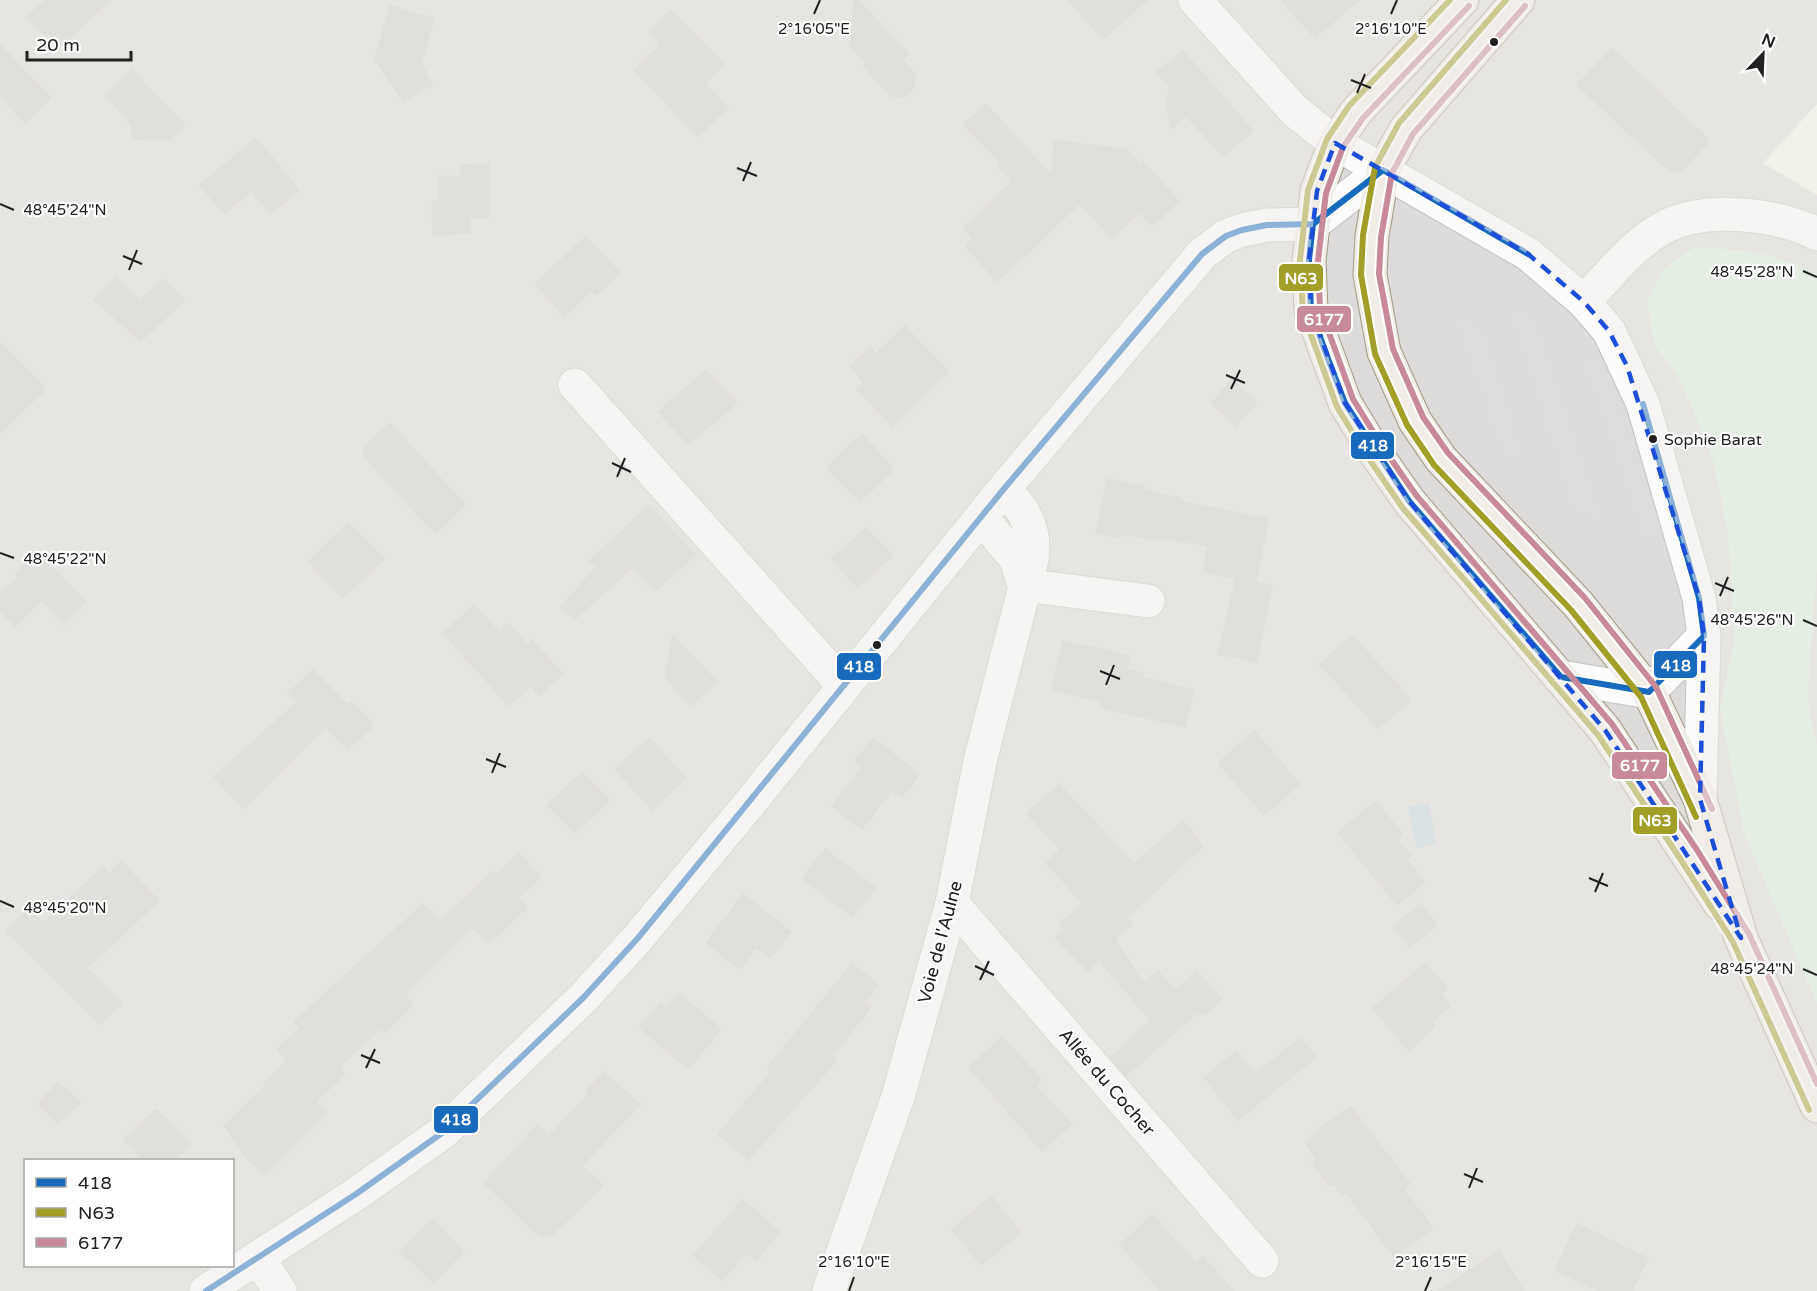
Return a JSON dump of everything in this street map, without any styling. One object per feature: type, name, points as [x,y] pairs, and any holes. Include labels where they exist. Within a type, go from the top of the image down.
[{"type":"main road","points":[[1462,0],[1356,112],[1335,143],[1317,191],[1309,260],[1311,310],[1346,404],[1374,451],[1409,501],[1605,730],[1741,938]]},
{"type":"main road","points":[[1518,0],[1406,129],[1383,170],[1372,236],[1370,275],[1384,352],[1415,421],[1441,459],[1578,604],[1649,692],[1700,799],[1741,938],[1817,1106]]},
{"type":"street","points":[[1195,0],[1295,111],[1335,143],[1528,254],[1584,302],[1609,331],[1642,404],[1700,598],[1704,636],[1700,799]]},
{"type":"street","points":[[206,1291],[442,1133],[583,998],[638,938],[1003,490],[1202,254],[1226,236],[1242,230],[1268,225],[1313,224],[1383,170]]},
{"type":"street","points":[[1584,302],[1648,238],[1662,228],[1706,214],[1756,216],[1817,234]]},
{"type":"street","points":[[575,385],[844,686]]},
{"type":"street","name":"Voie de l'Aulne","points":[[829,1291],[898,1097],[952,903],[981,757],[1034,546],[1024,511],[1003,490]]},
{"type":"street","points":[[981,517],[1016,559],[1024,585],[1148,601]]},
{"type":"street","points":[[1562,677],[1649,692],[1704,636]]},
{"type":"street","name":"Allée du Cocher","points":[[952,903],[1262,1261]]},
{"type":"street","points":[[258,1258],[280,1291]]},
{"type":"highlighted area","points":[[1335,143],[1528,254],[1584,302],[1609,331],[1627,366],[1699,598],[1704,636],[1700,799],[1741,938],[1605,730],[1409,501],[1345,403],[1311,310],[1309,260],[1317,191]]},
{"type":"shaded area","points":[[0,0],[1817,0],[1817,1291],[0,1291]]},
{"type":"shaded area","points":[[896,0],[963,0],[1055,98],[1023,138]]},
{"type":"shaded area","points":[[1620,0],[1817,0],[1817,18],[1709,132],[1596,26]]},
{"type":"shaded area","points":[[1817,104],[1817,195],[1763,163]]},
{"type":"shaded area","points":[[1502,299],[1538,314],[1611,538],[1569,507]]},
{"type":"shaded area","points":[[1450,311],[1486,326],[1532,472],[1500,457]]},
{"type":"shaded area","points":[[1575,350],[1605,359],[1665,533],[1643,546]]},
{"type":"green space","points":[[1693,248],[1756,253],[1787,261],[1817,274],[1817,568],[1807,699],[1817,747],[1817,1004],[1744,833],[1720,708],[1734,644],[1728,533],[1714,463],[1677,375],[1655,346],[1647,301],[1663,269]]},
{"type":"water","points":[[1429,803],[1436,844],[1416,848],[1408,807]]},
{"type":"building","points":[[45,0],[110,0],[59,49],[27,17]]},
{"type":"building","points":[[854,0],[857,0],[909,54],[902,59],[916,74],[914,87],[905,97],[892,97],[863,66],[866,64],[850,46]]},
{"type":"building","points":[[1068,0],[1147,0],[1103,39]]},
{"type":"building","points":[[1281,0],[1359,0],[1315,38]]},
{"type":"building","points":[[390,6],[434,18],[421,63],[433,84],[404,102],[375,59]]},
{"type":"building","points":[[671,10],[724,64],[705,83],[728,107],[698,137],[634,70],[660,45],[649,32]]},
{"type":"building","points":[[0,45],[51,98],[26,123],[0,96]]},
{"type":"building","points":[[1612,48],[1710,141],[1680,172],[1668,170],[1577,85]]},
{"type":"building","points":[[1183,51],[1253,131],[1223,156],[1186,116],[1171,129],[1167,102],[1169,87],[1157,72]]},
{"type":"building","points":[[132,70],[185,125],[170,140],[132,139],[132,124],[106,96]]},
{"type":"building","points":[[986,104],[1052,176],[1054,140],[1127,150],[1140,165],[1143,162],[1179,201],[1152,226],[1140,212],[1112,238],[1079,204],[997,282],[965,245],[973,238],[964,228],[1012,181],[999,167],[1002,164],[964,125]]},
{"type":"building","points":[[256,138],[299,190],[271,214],[251,191],[224,214],[200,185]]},
{"type":"building","points":[[489,164],[489,218],[470,218],[470,233],[433,235],[432,202],[440,201],[440,176],[460,176],[460,165]]},
{"type":"building","points":[[586,236],[620,273],[596,295],[592,291],[564,316],[535,284]]},
{"type":"building","points":[[116,278],[139,301],[164,279],[185,300],[141,341],[94,300]]},
{"type":"building","points":[[905,326],[948,372],[893,427],[857,390],[864,383],[850,366],[870,347],[876,354]]},
{"type":"building","points":[[0,343],[46,389],[0,433]]},
{"type":"building","points":[[706,370],[737,403],[688,444],[658,412]]},
{"type":"building","points":[[1232,379],[1257,403],[1236,426],[1212,403]]},
{"type":"building","points":[[390,423],[465,505],[435,533],[364,457],[364,446]]},
{"type":"building","points":[[862,434],[894,469],[860,502],[827,467]]},
{"type":"building","points":[[1107,479],[1144,486],[1144,490],[1181,498],[1180,501],[1268,519],[1256,582],[1203,572],[1208,546],[1157,537],[1156,540],[1122,534],[1121,538],[1096,533]]},
{"type":"building","points":[[649,505],[695,555],[655,591],[632,568],[574,620],[561,607],[596,567],[590,561]]},
{"type":"building","points":[[349,523],[384,559],[343,598],[308,562]]},
{"type":"building","points":[[866,528],[892,555],[858,588],[832,559]]},
{"type":"building","points":[[38,551],[86,602],[64,624],[41,600],[15,626],[0,611],[0,594],[18,577],[15,574]]},
{"type":"building","points":[[1236,578],[1272,586],[1257,662],[1218,654]]},
{"type":"building","points":[[474,605],[499,632],[508,623],[528,645],[532,640],[563,674],[539,695],[531,686],[509,706],[443,633]]},
{"type":"building","points":[[673,635],[717,682],[691,706],[665,678]]},
{"type":"building","points":[[1352,635],[1411,700],[1378,729],[1320,664]]},
{"type":"building","points":[[1063,641],[1129,656],[1127,669],[1144,673],[1143,678],[1194,690],[1185,727],[1100,707],[1101,702],[1052,690]]},
{"type":"building","points":[[313,670],[348,705],[351,702],[374,725],[348,750],[326,727],[243,809],[214,777],[297,702],[288,693]]},
{"type":"building","points":[[1254,731],[1300,784],[1264,815],[1218,763]]},
{"type":"building","points":[[649,738],[686,778],[652,810],[615,769]]},
{"type":"building","points":[[873,738],[919,774],[902,797],[892,790],[862,829],[832,806],[862,767],[855,761]]},
{"type":"building","points":[[582,772],[609,800],[575,833],[547,805]]},
{"type":"building","points":[[1059,784],[1134,864],[1183,821],[1203,846],[1127,918],[1132,923],[1115,939],[1143,984],[1158,971],[1175,991],[1197,972],[1222,999],[1205,1015],[1197,1013],[1126,1076],[1111,1058],[1150,1020],[1099,960],[1088,971],[1055,938],[1065,929],[1060,923],[1083,904],[1046,862],[1060,850],[1027,813]]},
{"type":"building","points":[[1376,801],[1402,834],[1397,839],[1411,856],[1406,860],[1425,882],[1397,905],[1338,832]]},
{"type":"building","points":[[825,849],[876,888],[853,917],[802,878]]},
{"type":"building","points":[[519,853],[540,877],[518,898],[527,907],[489,943],[473,927],[405,995],[414,1004],[385,1032],[381,1028],[339,1067],[345,1074],[316,1102],[327,1113],[265,1175],[246,1157],[224,1126],[266,1086],[263,1083],[287,1061],[277,1050],[300,1028],[294,1022],[423,904],[441,921],[492,871],[495,875]]},
{"type":"building","points":[[122,862],[159,901],[87,968],[122,1003],[100,1025],[6,931],[28,909],[43,923],[103,867],[109,874]]},
{"type":"building","points":[[743,894],[791,932],[770,958],[756,947],[740,969],[706,943]]},
{"type":"building","points":[[1421,904],[1437,925],[1410,947],[1393,926]]},
{"type":"building","points":[[1425,963],[1447,988],[1441,994],[1450,1006],[1432,1022],[1435,1027],[1409,1051],[1373,1008]]},
{"type":"building","points":[[852,964],[878,984],[863,1003],[870,1008],[833,1056],[837,1060],[748,1160],[718,1134],[771,1072],[767,1068]]},
{"type":"building","points":[[678,993],[721,1029],[688,1069],[639,1027],[661,1003],[666,1007]]},
{"type":"building","points":[[1002,1037],[1042,1080],[1036,1086],[1072,1124],[1042,1151],[969,1067]]},
{"type":"building","points":[[1301,1038],[1316,1057],[1238,1120],[1204,1077],[1237,1051],[1255,1074]]},
{"type":"building","points":[[604,1072],[640,1104],[582,1166],[603,1186],[551,1236],[547,1233],[541,1237],[484,1183],[538,1125],[549,1136],[589,1094],[586,1091]]},
{"type":"building","points":[[58,1082],[80,1103],[58,1124],[39,1103]]},
{"type":"building","points":[[1351,1107],[1410,1184],[1404,1189],[1433,1229],[1394,1257],[1346,1192],[1341,1195],[1333,1184],[1330,1186],[1322,1176],[1312,1163],[1317,1159],[1305,1142],[1319,1131],[1318,1129]]},
{"type":"building","points":[[156,1109],[191,1143],[176,1159],[143,1159],[124,1140]]},
{"type":"building","points":[[991,1196],[1021,1233],[981,1265],[952,1229]]},
{"type":"building","points":[[743,1200],[780,1232],[756,1260],[746,1253],[722,1281],[694,1255]]},
{"type":"building","points":[[1152,1215],[1196,1263],[1203,1257],[1233,1291],[1161,1291],[1120,1245]]},
{"type":"building","points":[[433,1219],[464,1251],[434,1283],[400,1251]]},
{"type":"building","points":[[1577,1224],[1648,1258],[1632,1291],[1599,1291],[1555,1270]]},
{"type":"building","points":[[1499,1251],[1524,1291],[1438,1291]]},
{"type":"transit line","name":"N63","points":[[1450,0],[1349,106],[1327,139],[1308,190],[1300,260],[1303,313],[1337,407],[1402,507],[1598,735],[1681,860],[1733,942],[1809,1110]]},
{"type":"transit line","name":"N63","points":[[1506,0],[1399,123],[1375,167],[1363,235],[1361,275],[1375,354],[1407,425],[1434,465],[1571,610],[1641,697],[1696,817]]},
{"type":"transit line","name":"6177","points":[[1469,6],[1363,118],[1343,147],[1326,193],[1318,260],[1320,308],[1353,399],[1416,495],[1612,724],[1697,850],[1749,934],[1817,1084]]},
{"type":"transit line","name":"6177","points":[[1525,6],[1413,134],[1392,173],[1381,237],[1379,274],[1393,349],[1423,417],[1448,453],[1585,598],[1656,687],[1712,809]]},
{"type":"transit line","name":"418","points":[[206,1291],[356,1194],[442,1133],[583,998],[638,938],[1003,490],[1202,254],[1226,236],[1242,230],[1267,225],[1313,224],[1383,170],[1528,254]]},
{"type":"transit line","name":"418","points":[[1313,224],[1309,260],[1311,310],[1325,351],[1345,403],[1409,501],[1561,677],[1649,692],[1704,636],[1699,598],[1643,404]]},
{"type":"place","name":"Sophie Barat","points":[[1653,439]]}]
